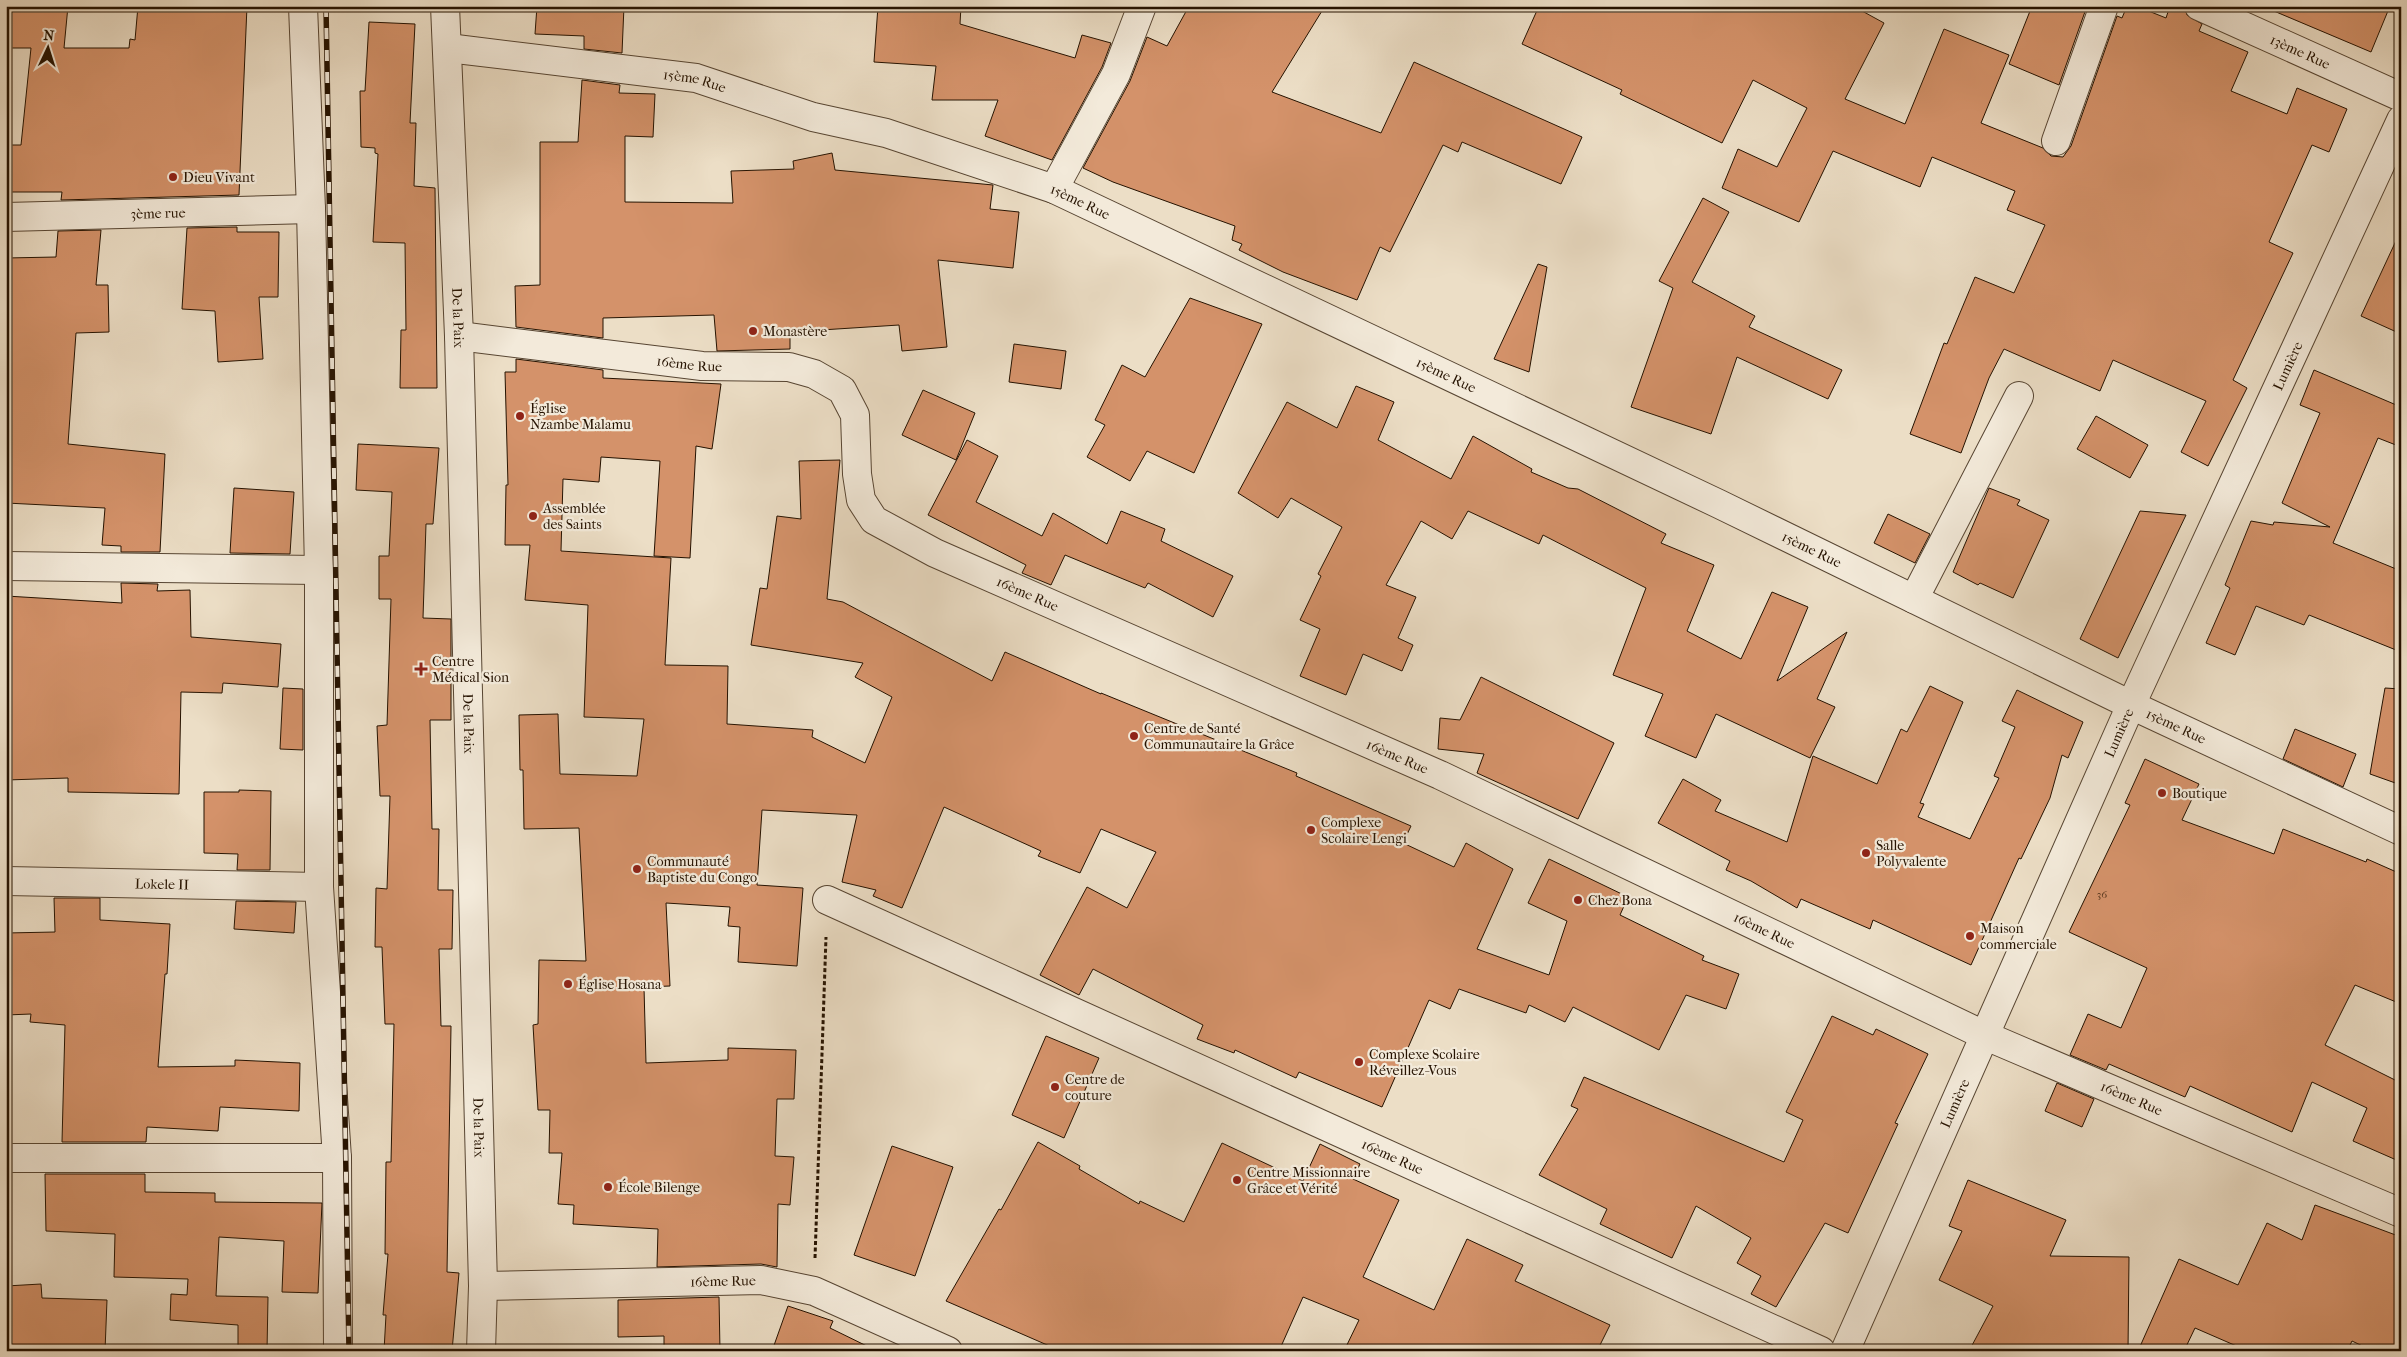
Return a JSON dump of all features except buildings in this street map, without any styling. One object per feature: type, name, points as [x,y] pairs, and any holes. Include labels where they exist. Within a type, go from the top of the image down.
[{"type":"street","points":[[303,6],[311,209],[319,570],[319,887],[337,1158],[338,1351]]},
{"type":"street","name":"De la Paix","points":[[445,6],[459,336],[483,1286],[480,1351]]},
{"type":"street","points":[[1054,189],[1116,74],[1142,6]]},
{"type":"street","points":[[2056,141],[2104,6]]},
{"type":"street","name":"13ème Rue","points":[[2199,6],[2401,97]]},
{"type":"street","name":"15ème Rue","points":[[448,48],[696,78],[813,117],[886,132],[1054,189],[1914,599],[2131,705],[2401,831]]},
{"type":"street","name":"Lumière","points":[[1846,1351],[2131,705],[2401,120]]},
{"type":"street","name":"3ème rue","points":[[6,217],[311,209]]},
{"type":"street","name":"16ème Rue","points":[[459,336],[702,366],[789,367],[814,374],[842,390],[855,414],[857,474],[861,500],[874,520],[935,553],[1440,775],[1986,1036],[2401,1213]]},
{"type":"street","points":[[1914,599],[2020,396]]},
{"type":"street","points":[[6,566],[319,570]]},
{"type":"street","name":"Lokele II","points":[[6,881],[319,887]]},
{"type":"street","name":"16ème Rue","points":[[827,900],[1821,1351]]},
{"type":"street","points":[[6,1158],[337,1158]]},
{"type":"street","name":"16ème Rue","points":[[483,1286],[760,1280],[814,1291],[948,1351]]},
{"type":"path","points":[[814,1291],[827,900]]},
{"type":"railway","points":[[326,6],[349,1351]]},
{"type":"place","name":"Dieu Vivant","points":[[173,177]]},
{"type":"place","name":"Monastère","points":[[753,331]]},
{"type":"place","name":"Église Nzambe Malamu","points":[[520,416]]},
{"type":"place","name":"Assemblée des Saints","points":[[533,516]]},
{"type":"place","name":"Centre Médical Sion","points":[[421,669]]},
{"type":"place","name":"Centre de Santé Communautaire la Grâce","points":[[1134,736]]},
{"type":"place","name":"Boutique","points":[[2162,793]]},
{"type":"place","name":"Complexe Scolaire Lengi","points":[[1311,830]]},
{"type":"place","name":"Salle Polyvalente","points":[[1866,853]]},
{"type":"place","name":"Communauté Baptiste du Congo","points":[[637,869]]},
{"type":"place","name":"Chez Bona","points":[[1578,900]]},
{"type":"place","name":"Maison commerciale","points":[[1970,936]]},
{"type":"place","name":"Église Hosana","points":[[568,984]]},
{"type":"place","name":"Complexe Scolaire Réveillez-Vous","points":[[1359,1062]]},
{"type":"place","name":"Centre de couture","points":[[1055,1087]]},
{"type":"place","name":"Centre Missionnaire Grâce et Vérité","points":[[1237,1180]]},
{"type":"place","name":"École Bilenge","points":[[608,1187]]}]
